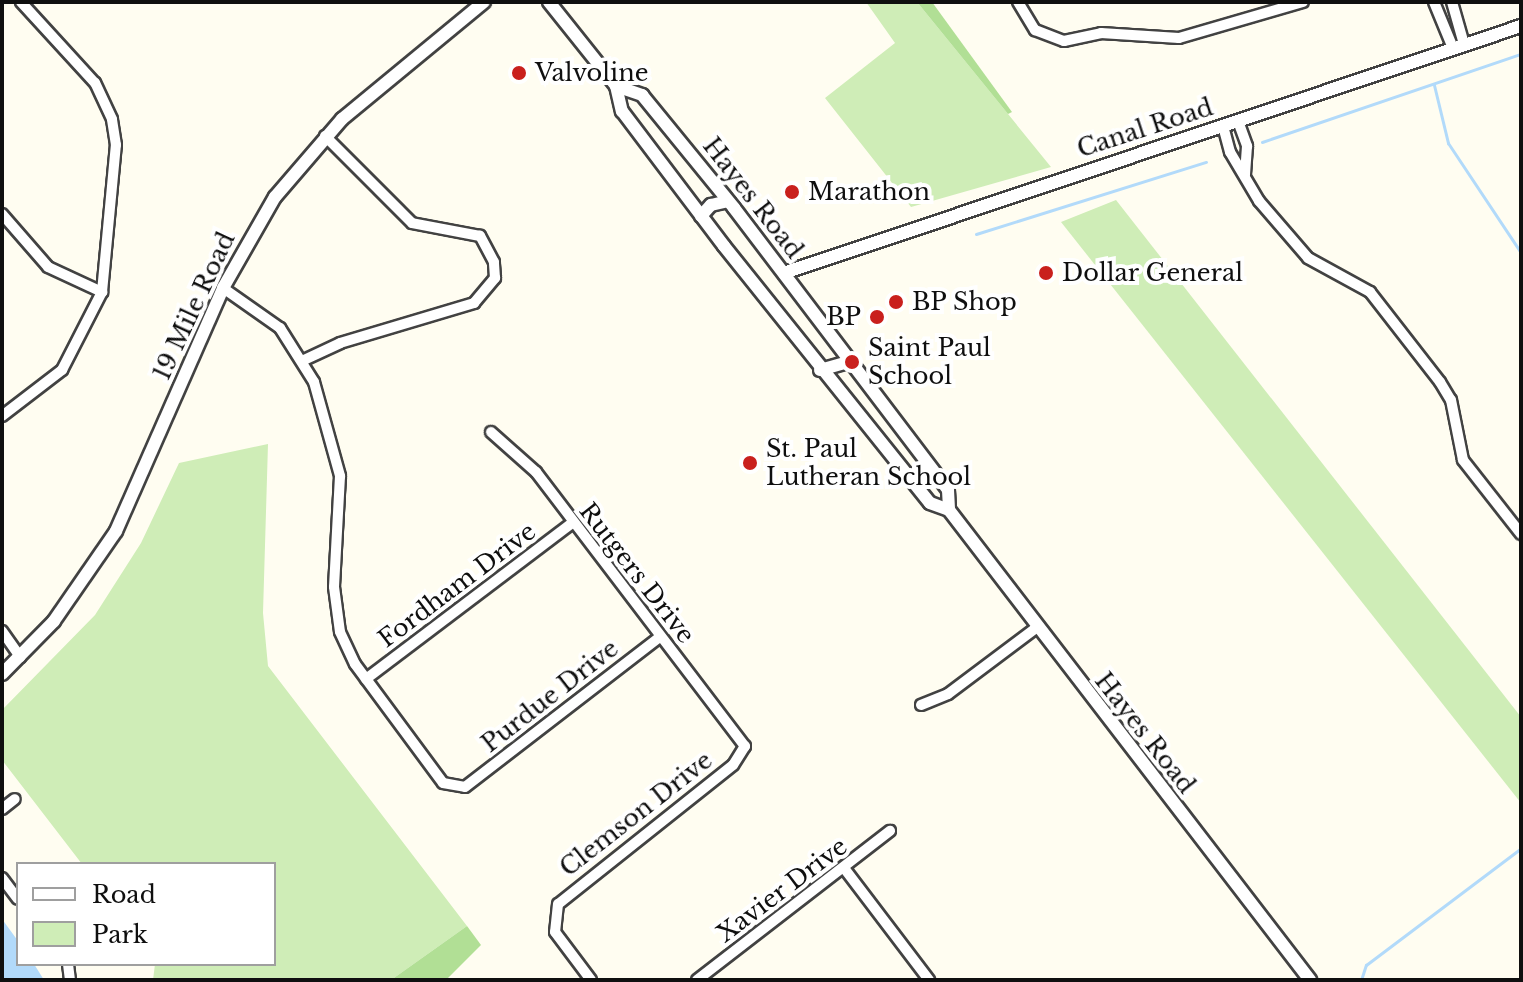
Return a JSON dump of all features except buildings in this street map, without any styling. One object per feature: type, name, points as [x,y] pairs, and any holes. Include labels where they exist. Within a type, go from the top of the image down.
[{"type":"street","points":[[2,416],[62,370],[102,292],[115,159],[112,119],[89,75],[21,2]]},
{"type":"street","name":"19 Mile Road","points":[[2,674],[76,593],[116,531],[223,288],[275,197],[325,136],[484,2]]},
{"type":"street","name":"Hayes Road","points":[[549,2],[616,86],[622,111],[820,370],[930,503],[949,510],[1036,628],[1310,980]]},
{"type":"street","points":[[1018,2],[1035,30],[1064,41],[1101,33],[1169,40],[1276,6],[1303,2]]},
{"type":"street","points":[[1434,2],[1458,46]]},
{"type":"street","points":[[1452,2],[1458,46]]},
{"type":"street","name":"Canal Road","points":[[784,273],[1521,26]]},
{"type":"street","name":"Hayes Road","points":[[616,86],[642,95],[728,201],[948,490],[949,510]]},
{"type":"street","points":[[1238,121],[1247,146],[1245,175]]},
{"type":"street","points":[[1223,126],[1230,152],[1258,200],[1308,258],[1370,292],[1440,382],[1451,400],[1463,460],[1521,534]]},
{"type":"street","points":[[304,360],[340,343],[474,303],[495,278],[494,262],[480,236],[412,223],[325,136]]},
{"type":"street","points":[[701,216],[711,205],[728,201]]},
{"type":"street","points":[[2,214],[48,267],[102,292]]},
{"type":"street","points":[[223,288],[273,321],[304,360],[340,476],[335,610],[346,649],[366,679]]},
{"type":"street","points":[[820,370],[851,361]]},
{"type":"street","name":"Rutgers Drive","points":[[491,432],[536,472],[745,746]]},
{"type":"street","name":"Fordham Drive","points":[[366,679],[572,523]]},
{"type":"street","points":[[921,705],[948,694],[1036,628]]},
{"type":"street","points":[[2,631],[20,657]]},
{"type":"street","name":"Purdue Drive","points":[[366,679],[436,776],[453,788],[465,787],[660,637]]},
{"type":"street","name":"Clemson Drive","points":[[591,980],[562,945],[554,914],[567,893],[733,765],[745,746]]},
{"type":"street","points":[[2,809],[15,799]]},
{"type":"street","name":"Xavier Drive","points":[[697,980],[890,831]]},
{"type":"street","points":[[844,868],[929,980]]},
{"type":"street","points":[[2,878],[16,896]]},
{"type":"green space","points":[[866,2],[917,2],[1051,167],[911,207],[825,98],[895,43]]},
{"type":"green space","points":[[917,2],[932,2],[1012,112],[1008,114]]},
{"type":"green space","points":[[1116,200],[1521,717],[1521,803],[1061,222]]},
{"type":"green space","points":[[268,444],[263,613],[268,666],[467,926],[391,980],[153,980],[155,966],[276,966],[276,862],[80,862],[2,760],[2,710],[95,615],[141,543],[179,463]]},
{"type":"green space","points":[[467,926],[481,945],[446,980],[391,980]]},
{"type":"water","points":[[2,919],[16,938],[16,966],[35,966],[44,980],[2,980]]},
{"type":"waterway","points":[[1262,142],[1521,54]]},
{"type":"waterway","points":[[1434,85],[1448,143],[1521,253]]},
{"type":"waterway","points":[[976,234],[1206,162]]},
{"type":"waterway","points":[[1361,980],[1366,965],[1521,848]]},
{"type":"place","name":"Valvoline","points":[[519,73]]},
{"type":"place","name":"Marathon","points":[[792,192]]},
{"type":"place","name":"Dollar General","points":[[1046,273]]},
{"type":"place","name":"BP Shop","points":[[896,302]]},
{"type":"place","name":"BP","points":[[877,317]]},
{"type":"place","name":"Saint Paul School","points":[[852,362]]},
{"type":"place","name":"St. Paul Lutheran School","points":[[750,463]]}]
